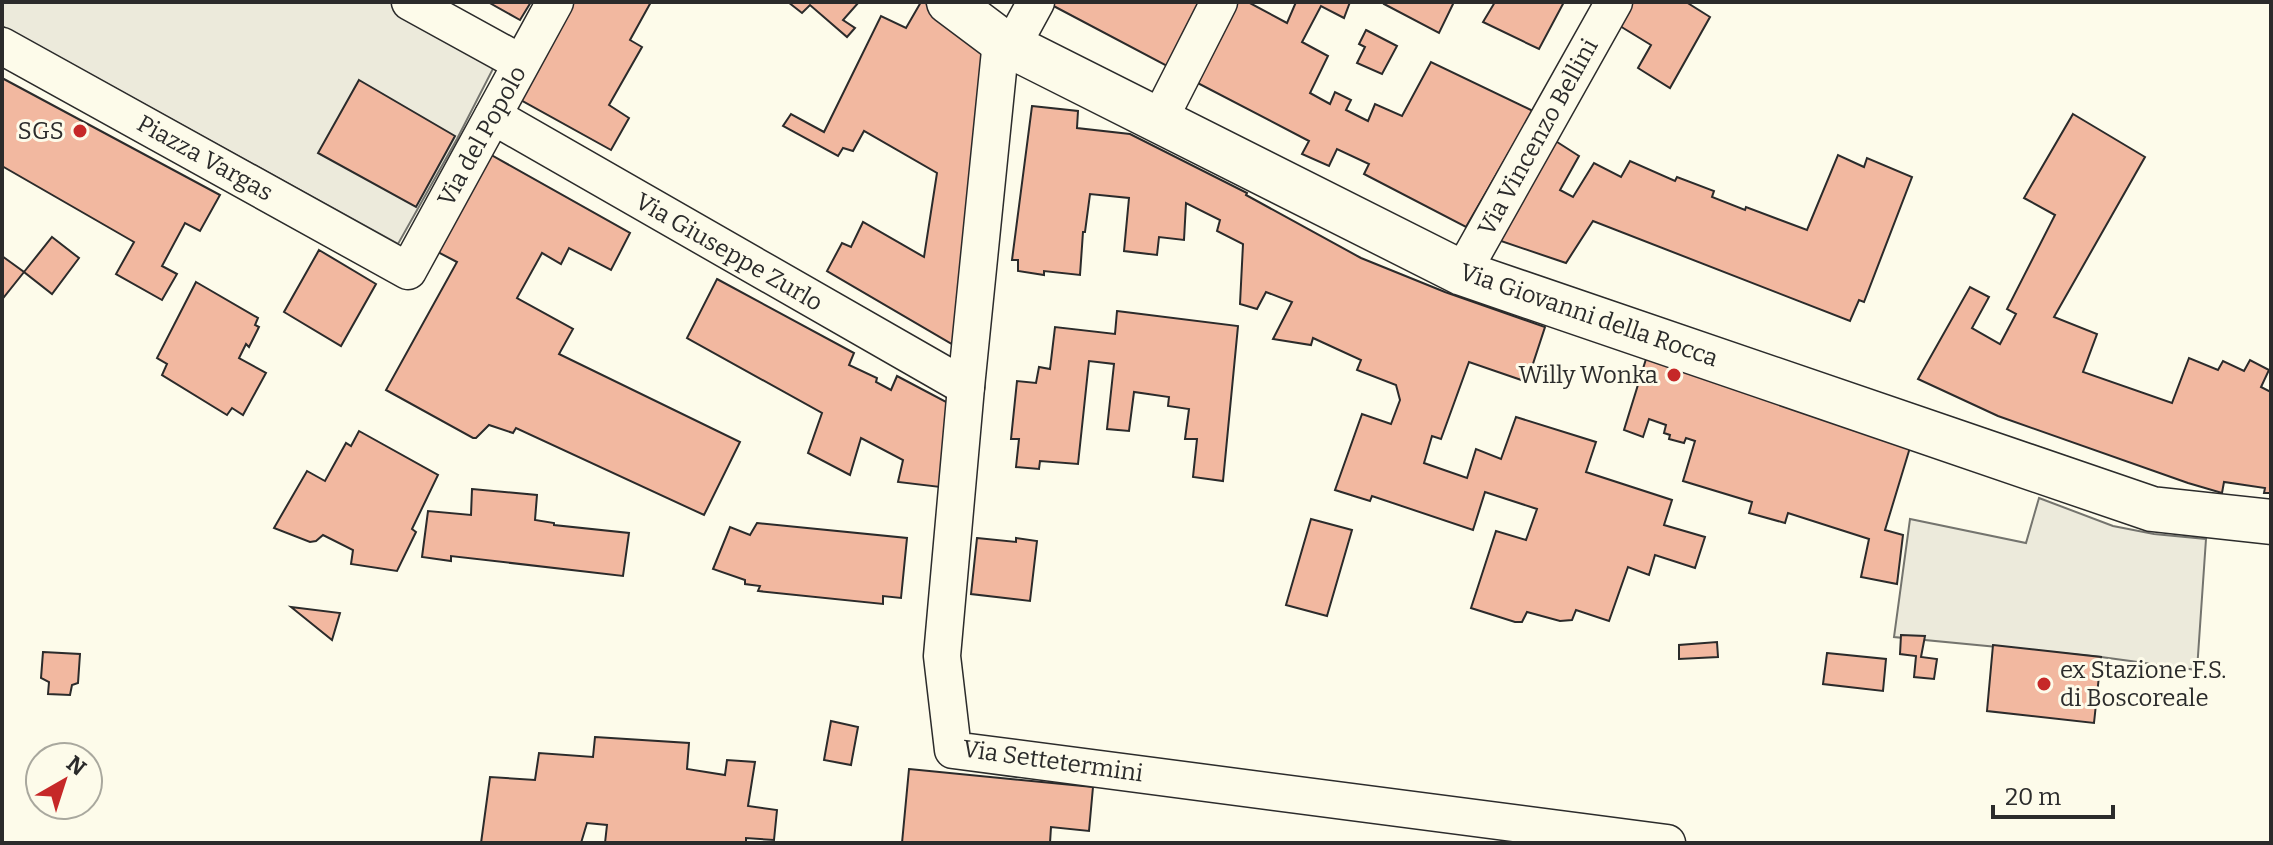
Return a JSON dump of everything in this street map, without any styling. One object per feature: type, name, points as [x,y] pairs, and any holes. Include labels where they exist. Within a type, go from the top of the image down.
[{"type":"street","points":[[410,2],[521,63]]},
{"type":"street","name":"Via del Popolo","points":[[408,271],[555,2]]},
{"type":"street","name":"Via Giovanni della Rocca","points":[[949,2],[1006,43],[1462,273],[2152,509],[2271,522]]},
{"type":"street","points":[[1006,43],[1036,2]]},
{"type":"street","points":[[1159,120],[1219,2]]},
{"type":"street","name":"Via Vincenzo Bellini","points":[[1462,273],[1614,2]]},
{"type":"street","name":"Via Settetermini","points":[[1006,43],[966,387],[942,656],[953,750],[1667,843]]},
{"type":"street","name":"Piazza Vargas","points":[[2,46],[408,271]]},
{"type":"street","name":"Via Giuseppe Zurlo","points":[[493,116],[966,387]]},
{"type":"shaded area","points":[[2,2],[390,2],[497,61],[398,244],[2,26]]},
{"type":"shaded area","points":[[2039,498],[2113,526],[2206,539],[2197,670],[2101,657],[1894,637],[1910,519],[2026,543]]},
{"type":"building","points":[[488,2],[531,2],[520,20]]},
{"type":"building","points":[[569,2],[651,2],[630,40],[642,47],[609,105],[629,118],[611,150],[519,99]]},
{"type":"building","points":[[788,2],[859,2],[843,20],[855,28],[847,37],[810,5],[802,13]]},
{"type":"building","points":[[921,2],[987,45],[957,347],[827,271],[842,243],[851,247],[863,222],[924,257],[937,173],[864,131],[853,151],[843,148],[838,156],[783,126],[791,114],[824,132],[881,16],[906,28]]},
{"type":"building","points":[[1046,2],[1203,2],[1167,66]]},
{"type":"building","points":[[1229,2],[1248,2],[1287,23],[1296,2],[1350,2],[1344,18],[1321,6],[1302,42],[1328,56],[1310,93],[1330,104],[1335,92],[1351,100],[1346,110],[1368,121],[1375,104],[1402,116],[1431,62],[1533,111],[1466,227],[1364,174],[1369,164],[1337,149],[1329,166],[1302,154],[1309,141],[1188,78]]},
{"type":"building","points":[[1385,2],[1454,2],[1439,33]]},
{"type":"building","points":[[1495,2],[1564,2],[1539,49],[1483,22]]},
{"type":"building","points":[[1628,2],[1686,2],[1710,17],[1670,88],[1638,68],[1651,45],[1615,23]]},
{"type":"building","points":[[1366,30],[1397,46],[1382,74],[1357,63],[1365,47],[1359,44]]},
{"type":"building","points":[[2,78],[220,195],[200,231],[185,223],[162,266],[177,274],[162,300],[116,274],[134,242],[2,166]]},
{"type":"building","points":[[359,80],[455,136],[416,207],[318,153]]},
{"type":"building","points":[[1032,106],[1078,111],[1077,128],[1130,134],[1247,193],[1361,258],[1545,327],[1527,382],[1469,362],[1441,439],[1432,436],[1424,463],[1467,478],[1476,449],[1501,459],[1516,417],[1596,442],[1586,472],[1672,500],[1664,525],[1705,537],[1695,568],[1655,555],[1649,575],[1628,567],[1609,621],[1576,610],[1572,620],[1560,621],[1527,612],[1522,622],[1515,622],[1471,608],[1496,531],[1526,540],[1537,509],[1485,492],[1473,530],[1372,496],[1370,501],[1335,490],[1362,414],[1391,424],[1400,400],[1396,385],[1357,370],[1361,360],[1313,338],[1311,345],[1273,339],[1292,302],[1266,292],[1257,309],[1240,304],[1243,244],[1217,231],[1220,220],[1186,203],[1184,240],[1159,237],[1157,255],[1124,251],[1129,198],[1090,194],[1080,275],[1018,271],[1018,260],[1012,260]]},
{"type":"building","points":[[2073,114],[2145,157],[2054,317],[2097,334],[2083,372],[2172,403],[2189,358],[2218,370],[2223,361],[2244,371],[2250,360],[2269,370],[2261,387],[2271,392],[2271,493],[2264,493],[2265,488],[2224,482],[2222,493],[2188,483],[1998,416],[1918,379],[1970,287],[1989,297],[1972,328],[2000,344],[2016,314],[2007,309],[2055,215],[2024,198]]},
{"type":"building","points":[[1554,140],[1579,156],[1560,190],[1573,197],[1594,163],[1621,177],[1630,161],[1675,181],[1677,177],[1714,191],[1712,197],[1745,210],[1746,207],[1807,230],[1838,155],[1864,167],[1867,158],[1912,177],[1864,302],[1859,300],[1850,321],[1593,221],[1566,263],[1498,240]]},
{"type":"building","points":[[486,152],[630,233],[611,270],[569,248],[561,264],[542,253],[517,298],[573,329],[559,354],[740,442],[704,515],[516,428],[513,433],[489,425],[473,438],[386,390],[457,262],[432,249]]},
{"type":"building","points":[[52,237],[79,258],[52,294],[24,272]]},
{"type":"building","points":[[319,250],[376,284],[341,346],[284,312]]},
{"type":"building","points":[[2,256],[24,272],[4,297],[2,295]]},
{"type":"building","points":[[717,279],[854,353],[849,365],[877,378],[876,382],[891,390],[897,376],[952,405],[940,487],[898,482],[903,460],[861,438],[850,475],[808,453],[822,413],[687,338]]},
{"type":"building","points":[[196,282],[258,318],[255,325],[259,327],[249,347],[246,344],[239,358],[266,373],[243,415],[232,408],[227,415],[162,375],[167,364],[157,358]]},
{"type":"building","points":[[1117,311],[1238,326],[1223,481],[1193,477],[1197,439],[1185,439],[1189,409],[1168,406],[1169,397],[1134,392],[1129,431],[1107,429],[1114,364],[1089,361],[1078,464],[1040,461],[1039,469],[1016,467],[1019,439],[1011,439],[1017,381],[1036,383],[1039,367],[1050,369],[1055,327],[1115,334]]},
{"type":"building","points":[[1646,359],[1912,441],[1885,530],[1903,535],[1897,584],[1861,577],[1869,539],[1788,513],[1785,523],[1749,513],[1752,502],[1683,481],[1695,441],[1686,438],[1684,443],[1669,439],[1670,435],[1664,433],[1666,425],[1649,419],[1643,437],[1624,430]]},
{"type":"building","points":[[359,431],[438,475],[412,529],[416,532],[397,571],[351,564],[353,550],[323,535],[310,542],[274,528],[307,471],[325,481],[346,443],[351,446]]},
{"type":"building","points":[[472,489],[537,495],[535,520],[629,533],[623,576],[451,556],[451,561],[422,557],[428,511],[471,515]]},
{"type":"building","points":[[1311,519],[1352,530],[1327,616],[1286,605]]},
{"type":"building","points":[[757,523],[907,538],[901,598],[883,596],[883,604],[758,591],[760,586],[745,584],[745,580],[713,569],[730,527],[750,535]]},
{"type":"building","points":[[977,538],[1037,541],[1030,601],[971,594]]},
{"type":"building","points":[[291,607],[340,613],[332,640]]},
{"type":"building","points":[[1901,635],[1925,636],[1921,657],[1937,659],[1934,679],[1914,677],[1916,656],[1900,654]]},
{"type":"building","points":[[1717,642],[1718,657],[1679,659],[1679,645]]},
{"type":"building","name":"ex Stazione F.S. di Boscoreale","points":[[1993,645],[2101,657],[2094,723],[1987,711]]},
{"type":"building","points":[[43,652],[80,654],[78,683],[72,685],[70,695],[48,694],[49,682],[41,678]]},
{"type":"building","points":[[1827,653],[1886,659],[1883,691],[1823,684]]},
{"type":"building","points":[[831,721],[858,727],[851,765],[824,760]]},
{"type":"building","points":[[595,737],[689,743],[687,769],[725,775],[727,760],[755,762],[748,806],[777,810],[774,840],[746,838],[746,843],[605,843],[607,825],[587,823],[581,843],[481,843],[490,777],[535,780],[539,753],[593,757]]},
{"type":"building","points":[[909,769],[1093,787],[1089,831],[1051,827],[1050,843],[902,843]]},
{"type":"place","name":"SGS","points":[[80,131]]},
{"type":"place","name":"Willy Wonka","points":[[1674,375]]},
{"type":"place","name":"ex Stazione F.S. di Boscoreale","points":[[2044,684]]}]
